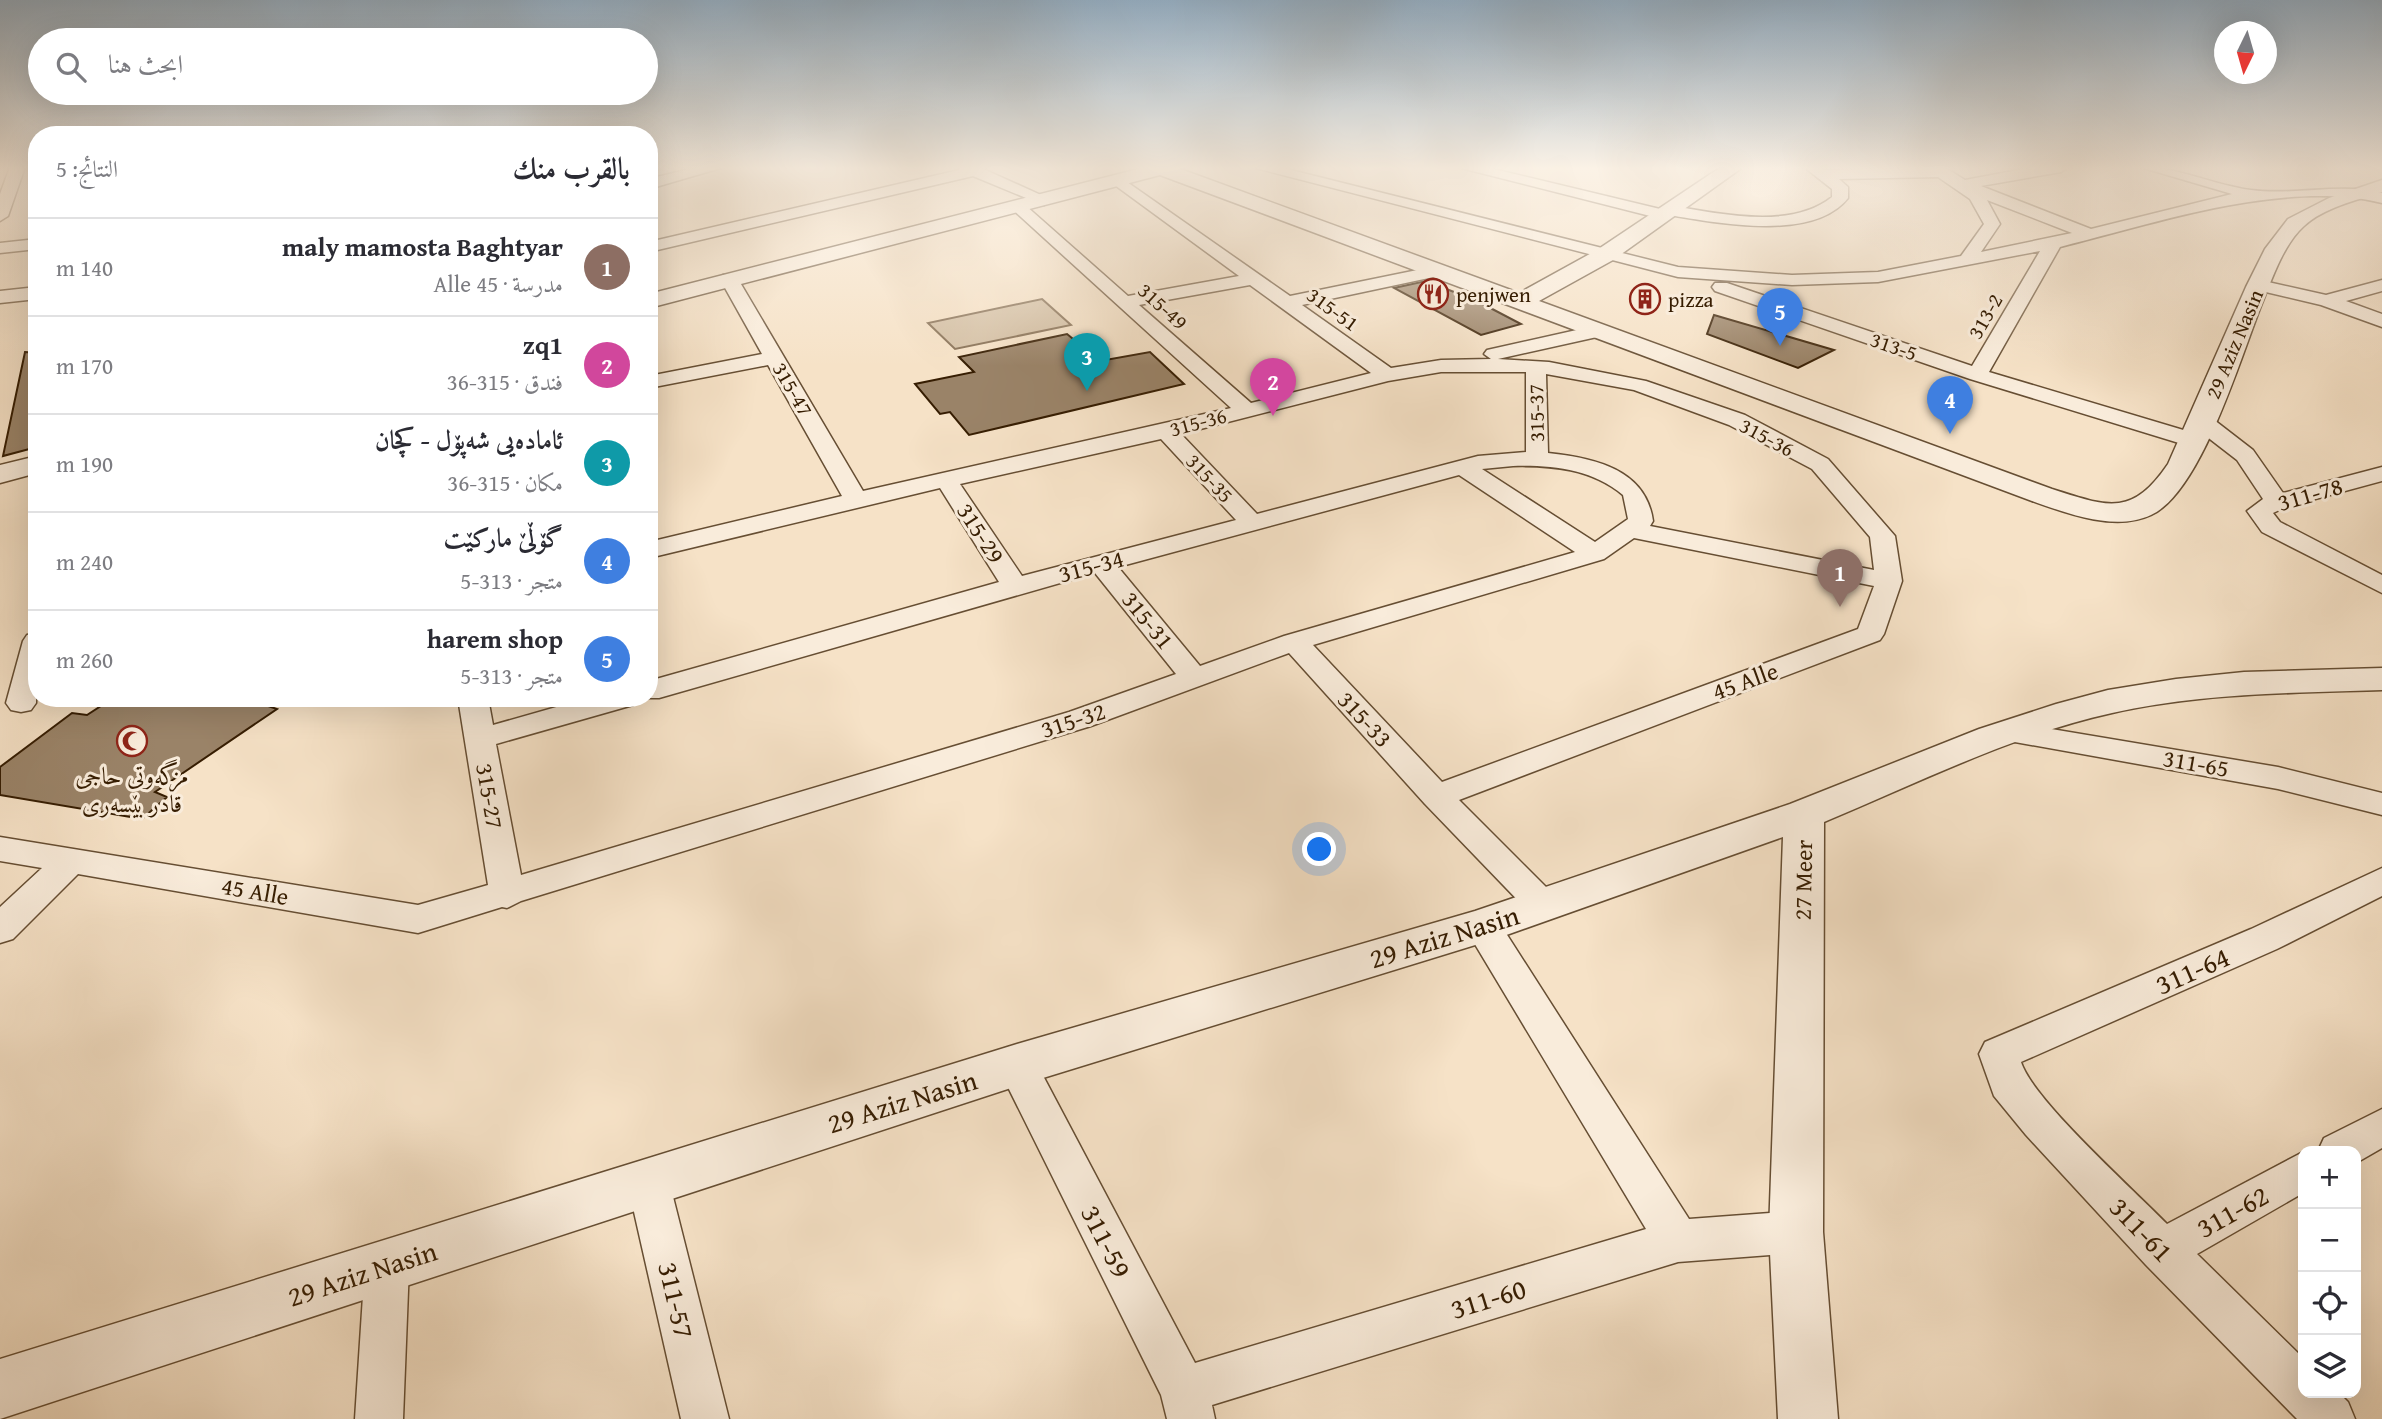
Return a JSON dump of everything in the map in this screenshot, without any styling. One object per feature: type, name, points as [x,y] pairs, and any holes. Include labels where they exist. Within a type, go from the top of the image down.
[{"type":"street","points":[[658,245],[706,233]]},
{"type":"street","points":[[658,299],[916,233]]},
{"type":"street","name":"315-49","points":[[1047,233],[1246,410]]},
{"type":"street","name":"315-51","points":[[1190,233],[1387,375]]},
{"type":"street","name":"29 Aziz Nasin","points":[[1335,233],[2042,495],[2095,510],[2142,508],[2164,494],[2196,430],[2259,285],[2289,233]]},
{"type":"street","points":[[1519,233],[1678,272],[1761,279],[1831,280],[1878,277],[2053,243],[2086,233]]},
{"type":"street","points":[[1520,302],[1605,255],[1635,233]]},
{"type":"street","points":[[1967,260],[1986,233]]},
{"type":"street","name":"313-2","points":[[1977,374],[2053,243]]},
{"type":"street","points":[[0,248],[28,245]]},
{"type":"street","points":[[1286,303],[1437,271]]},
{"type":"street","name":"313-5","points":[[1678,272],[1977,374],[2196,430]]},
{"type":"street","name":"315-47","points":[[729,279],[856,500]]},
{"type":"street","points":[[1125,302],[1253,279]]},
{"type":"street","points":[[2259,285],[2327,301],[2382,321]]},
{"type":"street","points":[[2327,301],[2382,285]]},
{"type":"street","points":[[0,298],[28,294]]},
{"type":"street","points":[[1441,366],[1599,331]]},
{"type":"street","points":[[658,380],[775,358]]},
{"type":"street","name":"315-36","points":[[658,548],[856,500],[1166,431],[1387,375],[1441,366],[1536,367],[1639,385],[1737,420],[1820,464]]},
{"type":"street","name":"315-37","points":[[1536,367],[1537,458]]},
{"type":"street","points":[[2196,430],[2245,455],[2277,502]]},
{"type":"street","name":"315-35","points":[[1166,431],[1253,524]]},
{"type":"street","name":"315-34","points":[[658,688],[1015,586],[1463,467],[1537,458],[1573,461],[1623,483],[1635,494],[1641,521],[1632,530]]},
{"type":"street","name":"45 Alle","points":[[1436,796],[1870,634],[1889,581],[1882,536],[1820,464]]},
{"type":"street","points":[[0,474],[28,466]]},
{"type":"street","points":[[1463,467],[1595,554]]},
{"type":"street","name":"311-78","points":[[2380,476],[2277,502],[2259,511],[2271,527],[2382,585]]},
{"type":"street","name":"315-29","points":[[946,480],[1015,586]]},
{"type":"street","points":[[1632,530],[1889,581]]},
{"type":"street","name":"315-32","points":[[508,894],[1066,723],[1294,642],[1595,554],[1632,530]]},
{"type":"street","name":"315-31","points":[[1101,563],[1194,678]]},
{"type":"street","name":"315-33","points":[[1294,642],[1436,796],[1543,905]]},
{"type":"street","points":[[20,703],[28,674]]},
{"type":"street","name":"27 Meer","points":[[1808,1419],[1796,1232],[1804,814],[2009,732],[2059,715],[2111,702],[2224,684],[2382,679]]},
{"type":"street","name":"315-27","points":[[474,707],[508,894]]},
{"type":"street","points":[[479,740],[592,707]]},
{"type":"street","name":"311-65","points":[[2009,732],[2278,778],[2382,804]]},
{"type":"street","name":"29 Aziz Nasin","points":[[0,1389],[1017,1065],[1482,926],[1804,814]]},
{"type":"street","name":"45 Alle","points":[[0,849],[73,859],[418,919],[508,894]]},
{"type":"street","points":[[1,926],[73,859]]},
{"type":"street","name":"311-64","points":[[1999,1054],[2264,939],[2382,881]]},
{"type":"street","points":[[1482,926],[1678,1241]]},
{"type":"street","name":"311-61","points":[[1999,1054],[2008,1084],[2162,1251],[2298,1386]]},
{"type":"street","name":"311-59","points":[[1017,1065],[1188,1405]]},
{"type":"street","points":[[2348,1146],[2382,1127]]},
{"type":"street","name":"311-62","points":[[2162,1251],[2298,1174]]},
{"type":"street","name":"311-57","points":[[648,1181],[705,1419]]},
{"type":"street","name":"311-60","points":[[1188,1405],[1678,1241],[1796,1232]]},
{"type":"street","points":[[379,1419],[387,1265]]},
{"type":"street","name":"311-61","points":[[2310,1398],[2331,1419]]},
{"type":"shaded area","points":[[1042,299],[1071,325],[955,349],[928,323]]},
{"type":"building","points":[[1426,281],[1477,301],[1521,324],[1481,335],[1394,288]]},
{"type":"building","points":[[1714,315],[1834,350],[1798,368],[1707,334]]},
{"type":"building","points":[[1067,334],[1100,361],[1150,352],[1184,384],[969,435],[950,412],[940,414],[915,384],[974,372],[959,357]]},
{"type":"building","points":[[25,352],[28,352],[28,449],[3,456]]},
{"type":"building","name":"مزگەوتی حاجی قادر بێسەری","points":[[99,707],[277,709],[155,792],[167,797],[142,819],[0,795],[0,767],[72,713],[87,715]]},
{"type":"place","name":"penjwen","points":[[1433,294]]},
{"type":"place","name":"pizza","points":[[1645,299]]},
{"type":"place","name":"harem shop","points":[[1780,346]]},
{"type":"place","name":"ئامادەیی شەپۆل - کچان","points":[[1087,391]]},
{"type":"place","name":"zq1","points":[[1273,416]]},
{"type":"place","name":"گۆڵێ مارکێت","points":[[1950,434]]},
{"type":"place","name":"maly mamosta Baghtyar","points":[[1840,607]]},
{"type":"place","name":"مزگەوتی حاجی قادر بێسەری","points":[[132,741]]}]
